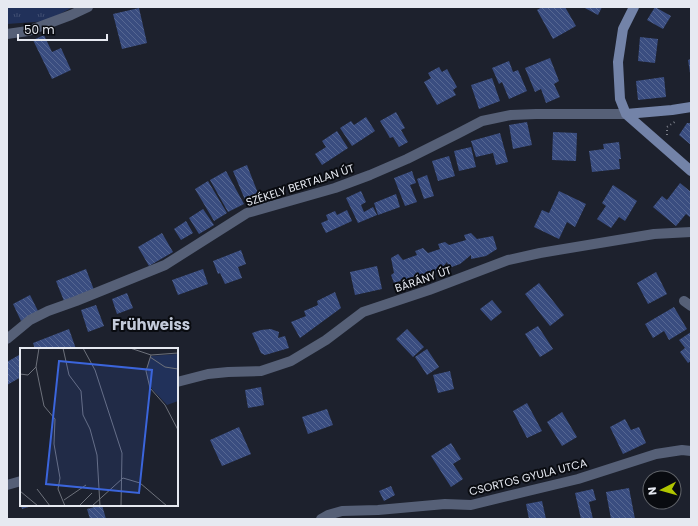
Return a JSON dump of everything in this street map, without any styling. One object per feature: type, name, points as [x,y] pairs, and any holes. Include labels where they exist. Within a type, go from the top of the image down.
[{"type":"street","points":[[7,34],[28,31],[88,7]]},
{"type":"street","points":[[634,7],[623,29],[618,62],[620,99],[626,114],[691,171]]},
{"type":"street","name":"SZÉKELY BERTALAN ÚT","points":[[7,339],[30,320],[48,311],[165,265],[248,213],[335,188],[370,175],[413,156],[482,121],[511,115],[626,114],[691,107]]},
{"type":"street","name":"BÁRÁNY ÚT","points":[[178,382],[208,374],[261,371],[291,361],[326,340],[363,312],[429,290],[508,260],[654,234],[691,232]]},
{"type":"street","name":"CSORTOS GYULA UTCA","points":[[320,519],[342,511],[378,510],[444,504],[471,505],[578,479],[656,454],[682,450],[691,451]]},
{"type":"street","points":[[7,485],[20,481]]},
{"type":"path","points":[[666,139],[667,127],[680,121]]},
{"type":"green space","points":[[7,7],[73,7],[47,21],[7,24]]},
{"type":"building","points":[[542,7],[565,7],[576,26],[553,39],[537,10]]},
{"type":"building","points":[[583,7],[602,7],[598,15]]},
{"type":"building","points":[[655,7],[671,16],[663,29],[647,20]]},
{"type":"building","points":[[139,8],[147,43],[122,49],[113,14]]},
{"type":"building","points":[[44,35],[52,52],[61,48],[71,70],[52,79],[33,40]]},
{"type":"building","points":[[640,37],[658,39],[655,63],[638,61]]},
{"type":"building","points":[[550,58],[559,81],[554,84],[560,97],[546,103],[541,89],[535,92],[525,68]]},
{"type":"building","points":[[691,59],[691,73],[690,73],[688,60]]},
{"type":"building","points":[[509,61],[513,72],[518,70],[527,91],[509,99],[502,82],[499,84],[492,68]]},
{"type":"building","points":[[439,67],[442,72],[447,69],[457,87],[453,90],[456,95],[437,105],[424,82],[431,78],[428,73]]},
{"type":"building","points":[[664,77],[666,97],[638,100],[636,81]]},
{"type":"building","points":[[492,78],[500,101],[479,109],[471,85]]},
{"type":"building","points":[[396,112],[405,128],[401,130],[408,142],[399,147],[393,137],[390,138],[380,121]]},
{"type":"building","points":[[366,117],[375,131],[352,146],[340,128],[351,121],[354,125]]},
{"type":"building","points":[[527,122],[532,145],[513,149],[509,125]]},
{"type":"building","points":[[687,123],[691,123],[691,145],[679,135]]},
{"type":"building","points":[[337,131],[348,148],[322,165],[315,154],[326,147],[322,141]]},
{"type":"building","points":[[553,132],[577,133],[576,161],[552,160]]},
{"type":"building","points":[[500,133],[508,162],[496,165],[493,153],[476,157],[471,141]]},
{"type":"building","points":[[619,142],[621,159],[619,159],[620,169],[592,172],[589,151],[604,149],[603,144]]},
{"type":"building","points":[[471,147],[476,167],[459,171],[454,151]]},
{"type":"building","points":[[449,156],[455,176],[438,181],[432,161]]},
{"type":"building","points":[[247,165],[261,201],[248,207],[233,171]]},
{"type":"building","points":[[226,171],[244,204],[228,212],[210,180]]},
{"type":"building","points":[[412,171],[416,183],[410,185],[417,202],[405,206],[394,178]]},
{"type":"building","points":[[427,175],[434,196],[424,199],[417,179]]},
{"type":"building","points":[[208,181],[227,213],[214,221],[195,189]]},
{"type":"building","points":[[680,183],[691,192],[691,218],[686,214],[676,226],[653,207],[662,196],[667,200]]},
{"type":"building","points":[[613,185],[637,201],[625,221],[619,217],[611,228],[597,219],[606,206],[602,203]]},
{"type":"building","points":[[361,191],[366,202],[361,205],[364,212],[373,207],[377,215],[358,223],[346,198]]},
{"type":"building","points":[[559,191],[586,204],[575,227],[567,222],[559,239],[534,227],[542,210],[549,213]]},
{"type":"building","points":[[396,194],[400,207],[378,215],[374,203]]},
{"type":"building","points":[[203,209],[214,225],[199,234],[189,218]]},
{"type":"building","points":[[347,210],[352,221],[326,233],[321,223],[328,220],[326,215],[335,211],[337,215]]},
{"type":"building","points":[[186,221],[193,233],[181,240],[174,229]]},
{"type":"building","points":[[162,233],[173,252],[149,266],[138,247]]},
{"type":"building","points":[[471,233],[477,239],[493,236],[497,249],[486,256],[471,259],[471,255],[460,264],[449,268],[447,262],[439,271],[423,277],[422,274],[394,283],[391,275],[394,273],[391,258],[398,254],[403,260],[417,255],[415,251],[423,248],[428,253],[440,249],[438,244],[445,242],[449,245],[466,240],[464,235]]},
{"type":"building","points":[[241,250],[246,264],[238,267],[242,278],[225,284],[220,273],[218,274],[213,261]]},
{"type":"building","points":[[377,266],[382,289],[355,295],[350,272]]},
{"type":"building","points":[[86,269],[94,290],[64,301],[56,281]]},
{"type":"building","points":[[203,269],[208,284],[178,295],[172,280]]},
{"type":"building","points":[[656,272],[667,294],[648,304],[637,283]]},
{"type":"building","points":[[539,283],[564,315],[550,326],[525,294]]},
{"type":"building","points":[[335,292],[341,308],[300,338],[291,322],[306,316],[304,311],[318,305],[317,301]]},
{"type":"building","points":[[127,293],[133,308],[117,314],[112,299]]},
{"type":"building","points":[[30,295],[39,313],[21,321],[13,304]]},
{"type":"building","points":[[492,300],[502,312],[491,321],[480,309]]},
{"type":"building","points":[[96,305],[104,326],[88,332],[81,310]]},
{"type":"building","points":[[674,307],[687,329],[669,340],[664,331],[653,338],[645,324]]},
{"type":"building","points":[[538,326],[553,349],[540,357],[525,334]]},
{"type":"building","points":[[69,329],[76,348],[35,348],[33,343]]},
{"type":"building","points":[[271,329],[279,332],[278,338],[285,336],[289,348],[265,355],[261,353],[252,333]]},
{"type":"building","points":[[407,329],[424,347],[413,357],[396,339]]},
{"type":"building","points":[[691,332],[691,361],[688,363],[680,352],[685,348],[679,340]]},
{"type":"building","points":[[427,349],[439,367],[427,375],[415,357]]},
{"type":"building","points":[[19,355],[20,357],[20,378],[7,385],[7,362]]},
{"type":"building","points":[[450,371],[454,389],[438,393],[433,375]]},
{"type":"building","points":[[261,387],[264,405],[248,408],[245,390]]},
{"type":"building","points":[[527,403],[542,431],[527,438],[513,411]]},
{"type":"building","points":[[327,409],[333,425],[308,434],[302,417]]},
{"type":"building","points":[[562,412],[577,437],[562,446],[547,422]]},
{"type":"building","points":[[625,419],[631,430],[639,427],[646,443],[623,454],[610,427]]},
{"type":"building","points":[[239,427],[251,454],[222,466],[210,440]]},
{"type":"building","points":[[451,443],[461,459],[453,464],[463,479],[451,487],[431,456]]},
{"type":"building","points":[[391,486],[395,495],[384,501],[379,491]]},
{"type":"building","points":[[629,488],[635,519],[611,519],[606,492]]},
{"type":"building","points":[[593,489],[596,500],[589,502],[593,519],[581,519],[575,493]]},
{"type":"building","points":[[542,501],[546,519],[529,519],[526,504]]},
{"type":"building","points":[[21,506],[32,506],[22,509]]},
{"type":"building","points":[[102,506],[106,519],[90,519],[87,509]]},
{"type":"district","name":"Frühweiss","points":[[151,324]]}]
